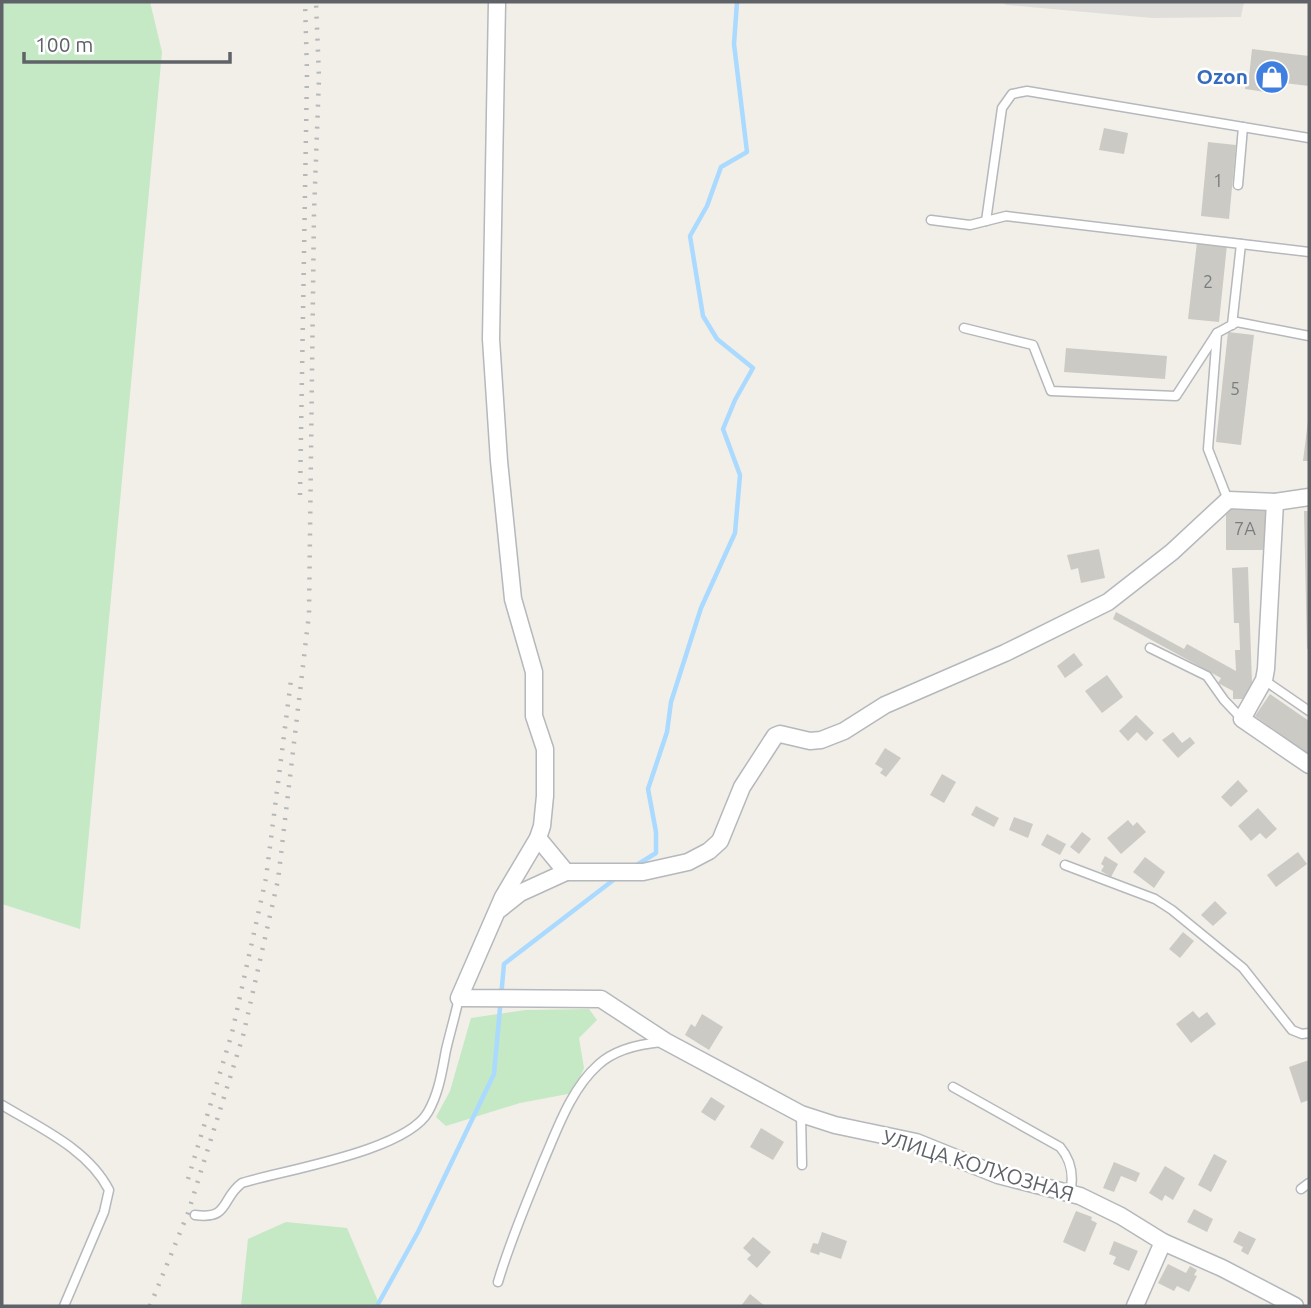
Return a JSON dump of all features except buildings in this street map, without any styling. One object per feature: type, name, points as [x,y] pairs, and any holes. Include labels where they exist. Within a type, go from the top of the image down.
[{"type":"street","points":[[459,998],[503,897],[538,838],[545,796],[545,749],[534,716],[534,672],[513,599],[499,461],[491,339],[497,2]]},
{"type":"street","points":[[498,911],[520,893],[566,872],[643,872],[698,858],[720,841],[742,787],[775,736],[780,734],[810,741],[844,732],[885,705],[1005,653],[1108,601],[1172,552],[1228,500],[1275,502],[1309,497]]},
{"type":"street","points":[[1275,502],[1264,680],[1242,719],[1309,765]]},
{"type":"street","points":[[538,838],[566,872]]},
{"type":"street","name":"УЛИЦА КОЛХОЗНАЯ","points":[[459,998],[601,999],[665,1041],[801,1114],[835,1125],[916,1142],[998,1175],[1070,1194],[1121,1216],[1163,1242],[1222,1268],[1295,1306]]},
{"type":"street","points":[[1135,1306],[1163,1242]]},
{"type":"lane","points":[[986,221],[1002,108],[1012,94],[1027,92],[1309,138]]},
{"type":"lane","points":[[1238,186],[1243,127]]},
{"type":"lane","points":[[932,220],[970,225],[1006,216],[1309,252]]},
{"type":"lane","points":[[1232,324],[1241,244]]},
{"type":"lane","points":[[964,328],[1033,345],[1051,391],[1176,396],[1217,333],[1237,321],[1309,336]]},
{"type":"lane","points":[[1217,333],[1208,449],[1228,500]]},
{"type":"lane","points":[[1150,648],[1207,676],[1242,719]]},
{"type":"lane","points":[[1264,680],[1309,711]]},
{"type":"lane","points":[[1065,864],[1161,902],[1243,968],[1292,1030],[1302,1034],[1309,1033]]},
{"type":"lane","points":[[195,1215],[208,1217],[220,1212],[235,1187],[242,1183],[323,1164],[404,1134],[423,1120],[430,1110],[442,1076],[459,998]]},
{"type":"lane","points":[[498,1282],[509,1244],[554,1137],[585,1079],[599,1063],[616,1052],[665,1041]]},
{"type":"lane","points":[[953,1087],[1060,1147],[1066,1153],[1072,1170],[1070,1194]]},
{"type":"lane","points":[[2,1105],[78,1152],[97,1169],[108,1190],[104,1212],[64,1306]]},
{"type":"lane","points":[[801,1114],[803,1165]]},
{"type":"lane","points":[[1301,1189],[1309,1183]]},
{"type":"shaded area","points":[[1001,2],[1244,2],[1241,17],[1152,18],[1007,5]]},
{"type":"green space","points":[[2,2],[150,2],[162,52],[80,929],[2,904]]},
{"type":"green space","points":[[589,1009],[597,1020],[579,1038],[584,1068],[573,1093],[520,1103],[446,1126],[436,1117],[450,1091],[471,1018],[526,1010]]},
{"type":"green space","points":[[286,1222],[347,1228],[380,1306],[241,1306],[248,1239]]},
{"type":"waterway","points":[[635,866],[656,853],[656,832],[648,789],[667,732],[671,702],[701,608],[735,533],[740,475],[723,429],[753,368],[717,339],[703,316],[690,236],[707,206],[721,167],[747,152],[734,44],[737,2]]},
{"type":"waterway","points":[[377,1306],[418,1232],[494,1074],[504,964],[616,878]]},
{"type":"railway","points":[[300,495],[307,72],[305,2]]},
{"type":"railway","points":[[150,1306],[188,1213],[243,1036],[278,880],[309,614],[314,212],[319,78],[316,2]]},
{"type":"railway","points":[[188,1179],[232,1033],[266,878],[291,680]]},
{"type":"place","name":"Ozon","points":[[1272,77]]}]
